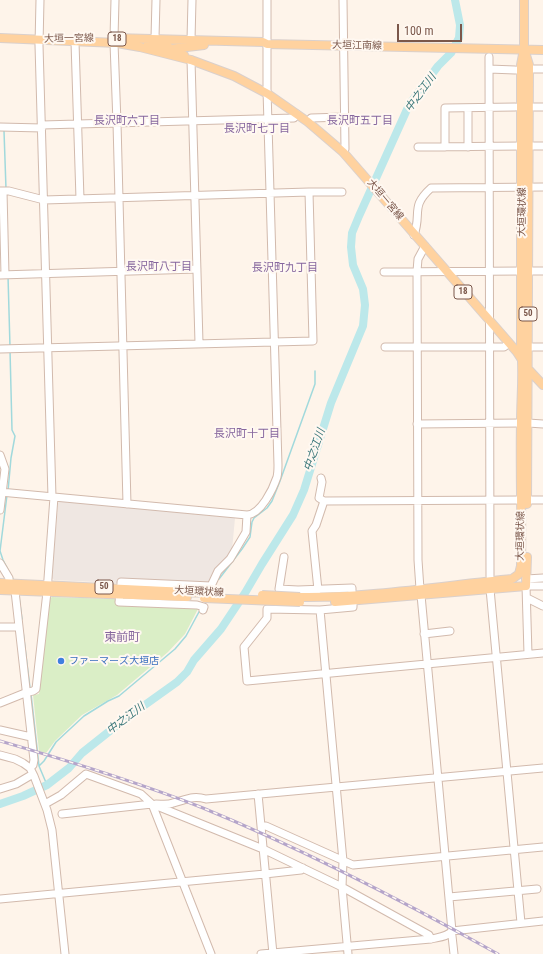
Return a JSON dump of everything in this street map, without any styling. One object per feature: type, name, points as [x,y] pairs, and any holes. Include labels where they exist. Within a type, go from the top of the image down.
[{"type":"main road","name":"大垣環状線","points":[[524,0],[524,49],[528,65],[525,146],[525,271],[528,369],[524,423]]},
{"type":"main road","name":"大垣一宮線","points":[[40,39],[53,37],[147,42],[164,45],[191,60]]},
{"type":"main road","name":"大垣一宮線","points":[[0,38],[76,42],[114,41],[191,60],[234,76],[268,94],[298,114],[343,152],[509,343],[528,369],[543,385]]},
{"type":"main road","name":"大垣江南線","points":[[114,41],[155,38],[263,42],[267,44],[543,50]]},
{"type":"main road","name":"大垣江南線","points":[[150,50],[173,49],[200,45],[262,46],[267,44]]},
{"type":"main road","name":"大垣環状線","points":[[0,583],[47,588],[120,591],[208,591],[300,599],[352,598],[420,592],[490,589],[526,582],[523,361],[521,346],[525,271]]},
{"type":"main road","name":"大垣環状線","points":[[420,592],[512,579],[518,574],[521,566],[525,500]]},
{"type":"main road","name":"50","points":[[512,579],[526,582],[521,566]]},
{"type":"main road","name":"大垣環状線","points":[[0,590],[47,588]]},
{"type":"street","points":[[0,703],[36,689],[47,588],[53,497],[45,274],[40,0]]},
{"type":"street","points":[[115,0],[114,41],[124,345],[127,504]]},
{"type":"street","points":[[155,38],[156,0]]},
{"type":"street","points":[[191,40],[192,0]]},
{"type":"street","points":[[1,492],[247,515],[251,515],[261,506],[270,494],[277,476],[275,342],[268,119],[268,0]]},
{"type":"street","points":[[343,0],[345,148],[343,152]]},
{"type":"street","points":[[76,42],[80,199]]},
{"type":"street","points":[[489,57],[490,576]]},
{"type":"street","points":[[191,60],[199,343]]},
{"type":"street","points":[[489,69],[515,70]]},
{"type":"street","points":[[534,69],[543,69]]},
{"type":"street","points":[[445,147],[445,108],[515,107]]},
{"type":"street","points":[[534,107],[543,107]]},
{"type":"street","points":[[468,108],[468,147]]},
{"type":"street","points":[[0,127],[294,118],[298,114]]},
{"type":"street","points":[[308,122],[311,118],[344,117]]},
{"type":"street","points":[[418,147],[543,146]]},
{"type":"street","points":[[414,235],[417,228],[417,207],[420,200],[431,188],[543,187]]},
{"type":"street","points":[[197,270],[3,275],[2,191],[44,200],[342,192]]},
{"type":"street","points":[[0,349],[313,340],[309,192]]},
{"type":"street","points":[[425,246],[418,259],[417,271],[418,560],[449,897],[450,932],[452,936],[454,954]]},
{"type":"street","points":[[384,272],[543,271]]},
{"type":"street","points":[[385,348],[504,347],[509,343]]},
{"type":"street","points":[[527,346],[543,347]]},
{"type":"street","points":[[418,424],[543,424]]},
{"type":"street","points":[[0,456],[5,469],[0,510]]},
{"type":"street","points":[[321,478],[322,482],[319,498],[324,501],[543,500]]},
{"type":"street","points":[[318,590],[312,531],[316,525],[324,501]]},
{"type":"street","points":[[203,610],[204,607],[198,605],[119,602],[121,582],[208,591],[218,572],[230,559],[246,532],[247,515]]},
{"type":"street","points":[[284,557],[278,589],[318,590],[352,588],[353,608],[320,610],[267,609],[267,618],[244,647],[247,681],[543,653]]},
{"type":"street","points":[[0,563],[9,578],[9,583]]},
{"type":"street","points":[[526,582],[543,578]]},
{"type":"street","points":[[526,582],[543,586]]},
{"type":"street","points":[[526,582],[528,654]]},
{"type":"street","points":[[490,589],[521,923]]},
{"type":"street","points":[[15,590],[18,627],[29,692],[31,737],[34,760],[33,773],[46,807],[65,954]]},
{"type":"street","points":[[527,598],[543,606]]},
{"type":"street","points":[[320,610],[343,861],[342,887],[348,954]]},
{"type":"street","points":[[0,627],[18,627]]},
{"type":"street","points":[[424,634],[450,631]]},
{"type":"street","points":[[0,730],[31,737]]},
{"type":"street","points":[[0,755],[23,763],[33,773]]},
{"type":"street","points":[[62,814],[152,804],[172,804],[197,797],[206,799],[543,768]]},
{"type":"street","points":[[0,789],[16,784],[33,773]]},
{"type":"street","points":[[46,807],[86,774],[141,794],[152,804],[263,849],[303,868],[342,887],[429,935],[431,939]]},
{"type":"street","points":[[258,794],[273,953]]},
{"type":"street","points":[[152,804],[211,954]]},
{"type":"street","points":[[262,826],[266,826],[353,865],[543,847]]},
{"type":"street","points":[[0,899],[265,874],[301,870],[303,868]]},
{"type":"street","points":[[449,897],[537,889]]},
{"type":"street","points":[[261,954],[431,939],[450,932],[543,921]]},
{"type":"shaded area","points":[[60,501],[235,518],[232,550],[227,558],[218,567],[208,583],[118,583],[54,580],[52,578],[58,503]]},
{"type":"green space","points":[[52,597],[116,599],[199,607],[185,634],[168,652],[117,695],[82,715],[55,741],[46,753],[39,751],[33,695],[39,694],[49,599]]},
{"type":"waterway","name":"中之江川","points":[[0,804],[23,796],[47,785],[69,768],[82,753],[121,722],[177,682],[187,672],[194,660],[221,629],[293,515],[304,490],[331,403],[363,326],[365,305],[363,289],[353,265],[351,247],[352,233],[409,105],[438,66],[451,53],[459,38],[460,25],[455,0]]},
{"type":"waterway","points":[[4,131],[6,189]]},
{"type":"waterway","points":[[8,276],[10,347]]},
{"type":"waterway","points":[[8,491],[15,436],[12,430],[10,350]]},
{"type":"waterway","points":[[219,579],[250,537],[254,518],[267,508],[272,501],[315,384],[315,371]]},
{"type":"waterway","points":[[7,495],[0,551],[13,579]]},
{"type":"waterway","points":[[19,597],[22,619]]},
{"type":"waterway","points":[[39,766],[56,742],[84,716],[119,696],[175,649],[186,636],[200,610]]},
{"type":"waterway","points":[[23,631],[30,688]]},
{"type":"waterway","points":[[31,694],[39,766],[47,785]]},
{"type":"railway","points":[[0,741],[77,764],[178,798],[241,824],[353,877],[498,954]]},
{"type":"place","name":"ファーマーズ大垣店","points":[[61,661]]},
{"type":"district","name":"長沢町六丁目","points":[[127,121]]},
{"type":"district","name":"長沢町五丁目","points":[[360,121]]},
{"type":"district","name":"長沢町七丁目","points":[[257,129]]},
{"type":"district","name":"長沢町八丁目","points":[[159,267]]},
{"type":"district","name":"長沢町九丁目","points":[[285,268]]},
{"type":"district","name":"長沢町十丁目","points":[[247,434]]},
{"type":"district","name":"東前町","points":[[122,638]]}]
